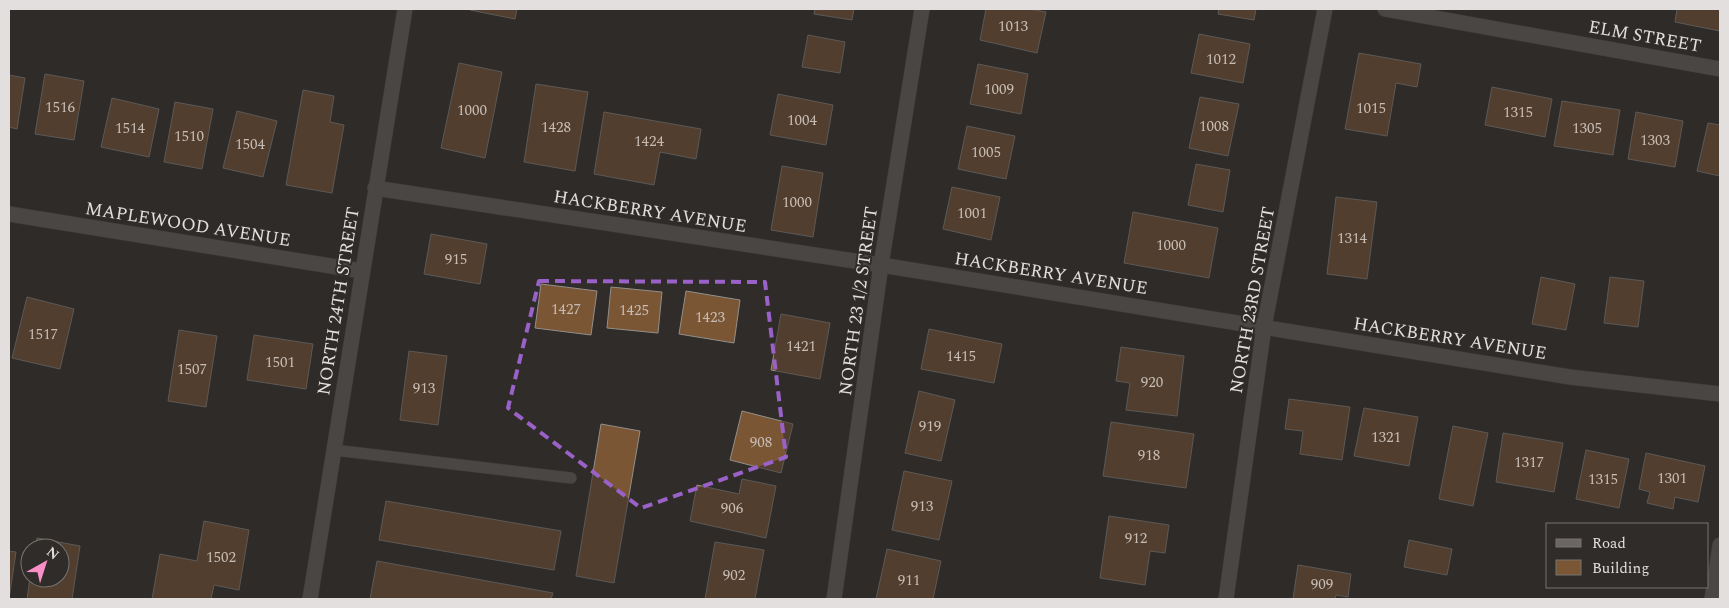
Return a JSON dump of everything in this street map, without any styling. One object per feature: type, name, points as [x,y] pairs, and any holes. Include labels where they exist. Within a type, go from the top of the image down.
[{"type":"street","name":"NORTH 24TH STREET","points":[[310,599],[405,9]]},
{"type":"street","name":"NORTH 23 1/2 STREET","points":[[834,599],[882,265],[922,9]]},
{"type":"street","name":"NORTH 23RD STREET","points":[[1226,599],[1264,327],[1326,9]]},
{"type":"street","name":"ELM STREET","points":[[1385,9],[1720,69]]},
{"type":"street","name":"HACKBERRY AVENUE","points":[[376,188],[882,265],[1570,376],[1720,394]]},
{"type":"street","name":"MAPLEWOOD AVENUE","points":[[9,214],[362,271]]},
{"type":"street","points":[[1712,599],[1720,545]]},
{"type":"lane","points":[[334,450],[571,478]]},
{"type":"highlighted area","points":[[539,281],[765,282],[786,457],[641,508],[508,408]]},
{"type":"building","points":[[470,9],[517,9],[515,19]]},
{"type":"building","points":[[815,9],[854,9],[852,20],[814,14]]},
{"type":"building","points":[[986,9],[1030,9],[1046,12],[1037,53],[980,40]]},
{"type":"building","points":[[1219,9],[1256,9],[1254,20],[1218,14]]},
{"type":"building","points":[[1677,9],[1720,9],[1720,31],[1675,22]]},
{"type":"building","points":[[1199,34],[1250,44],[1243,83],[1191,73]]},
{"type":"building","points":[[808,35],[845,42],[840,73],[802,67]]},
{"type":"building","points":[[1359,53],[1421,64],[1417,87],[1396,83],[1387,136],[1345,129]]},
{"type":"building","points":[[459,63],[502,72],[485,158],[441,148]]},
{"type":"building","points":[[978,64],[1028,74],[1021,114],[970,104]]},
{"type":"building","points":[[45,74],[84,81],[74,140],[35,134]]},
{"type":"building","points":[[9,75],[25,78],[17,129],[9,127]]},
{"type":"building","points":[[536,84],[588,92],[575,171],[524,162]]},
{"type":"building","points":[[1492,87],[1552,99],[1545,137],[1485,125]]},
{"type":"building","points":[[303,90],[334,96],[330,122],[344,125],[332,193],[286,185]]},
{"type":"building","points":[[778,94],[833,105],[826,145],[770,135]]},
{"type":"building","points":[[1200,97],[1239,104],[1228,156],[1189,148]]},
{"type":"building","points":[[112,98],[159,109],[149,157],[101,147]]},
{"type":"building","points":[[1562,101],[1620,110],[1613,155],[1554,146]]},
{"type":"building","points":[[175,102],[213,109],[202,169],[164,162]]},
{"type":"building","points":[[237,111],[277,121],[263,177],[223,168]]},
{"type":"building","points":[[604,112],[701,129],[696,159],[660,152],[654,185],[594,174]]},
{"type":"building","points":[[1636,112],[1683,121],[1675,167],[1628,159]]},
{"type":"building","points":[[1708,123],[1720,125],[1720,176],[1697,171]]},
{"type":"building","points":[[967,126],[1015,136],[1006,179],[958,169]]},
{"type":"building","points":[[1196,164],[1230,170],[1223,212],[1188,205]]},
{"type":"building","points":[[782,166],[823,173],[813,237],[771,230]]},
{"type":"building","points":[[952,187],[1000,197],[991,240],[943,229]]},
{"type":"building","points":[[1336,197],[1377,202],[1367,279],[1327,274]]},
{"type":"building","points":[[1133,212],[1218,228],[1209,278],[1124,263]]},
{"type":"building","points":[[431,234],[487,244],[480,284],[424,274]]},
{"type":"building","points":[[1541,277],[1575,284],[1566,330],[1532,324]]},
{"type":"building","points":[[1610,277],[1644,281],[1638,327],[1604,323]]},
{"type":"building","points":[[541,284],[597,291],[591,335],[535,328]]},
{"type":"building","points":[[611,287],[662,292],[658,333],[607,328]]},
{"type":"building","points":[[686,291],[740,300],[734,343],[679,334]]},
{"type":"building","points":[[27,297],[74,309],[60,369],[12,358]]},
{"type":"building","points":[[781,314],[830,323],[820,379],[771,370]]},
{"type":"building","points":[[929,329],[1002,344],[994,383],[921,369]]},
{"type":"building","points":[[179,330],[217,336],[206,407],[168,401]]},
{"type":"building","points":[[254,335],[313,344],[306,389],[247,380]]},
{"type":"building","points":[[1121,347],[1184,356],[1177,416],[1126,410],[1130,383],[1116,381]]},
{"type":"building","points":[[409,351],[447,356],[438,425],[400,420]]},
{"type":"building","points":[[919,391],[955,400],[941,461],[905,453]]},
{"type":"building","points":[[1289,399],[1350,407],[1342,460],[1300,454],[1303,431],[1285,429]]},
{"type":"building","points":[[1364,408],[1418,417],[1409,466],[1354,456]]},
{"type":"building","points":[[742,411],[793,424],[781,473],[730,460]]},
{"type":"building","points":[[1111,422],[1194,434],[1186,488],[1103,476]]},
{"type":"building","points":[[601,424],[640,431],[614,583],[576,576]]},
{"type":"building","points":[[1453,426],[1488,433],[1473,506],[1439,499]]},
{"type":"building","points":[[1503,433],[1563,443],[1554,492],[1496,482]]},
{"type":"building","points":[[1586,450],[1629,459],[1619,508],[1576,499]]},
{"type":"building","points":[[1646,453],[1705,466],[1698,502],[1675,497],[1673,509],[1647,503],[1650,492],[1639,489]]},
{"type":"building","points":[[904,471],[952,481],[939,540],[892,530]]},
{"type":"building","points":[[742,479],[776,486],[766,538],[690,521],[697,485],[739,494]]},
{"type":"building","points":[[386,501],[561,531],[554,570],[379,540]]},
{"type":"building","points":[[1109,516],[1169,525],[1165,553],[1150,551],[1145,585],[1100,578]]},
{"type":"building","points":[[204,521],[249,530],[239,590],[214,585],[211,599],[152,599],[160,554],[197,561]]},
{"type":"building","points":[[1409,540],[1452,549],[1447,575],[1404,567]]},
{"type":"building","points":[[715,542],[764,550],[755,599],[705,599]]},
{"type":"building","points":[[70,544],[80,546],[72,599],[27,599],[29,588],[70,588]]},
{"type":"building","points":[[887,549],[941,561],[933,599],[876,599]]},
{"type":"building","points":[[9,551],[16,552],[9,599]]},
{"type":"building","points":[[377,561],[553,593],[551,599],[370,599]]},
{"type":"building","points":[[1298,565],[1351,574],[1348,597],[1336,595],[1335,599],[1293,599]]}]
